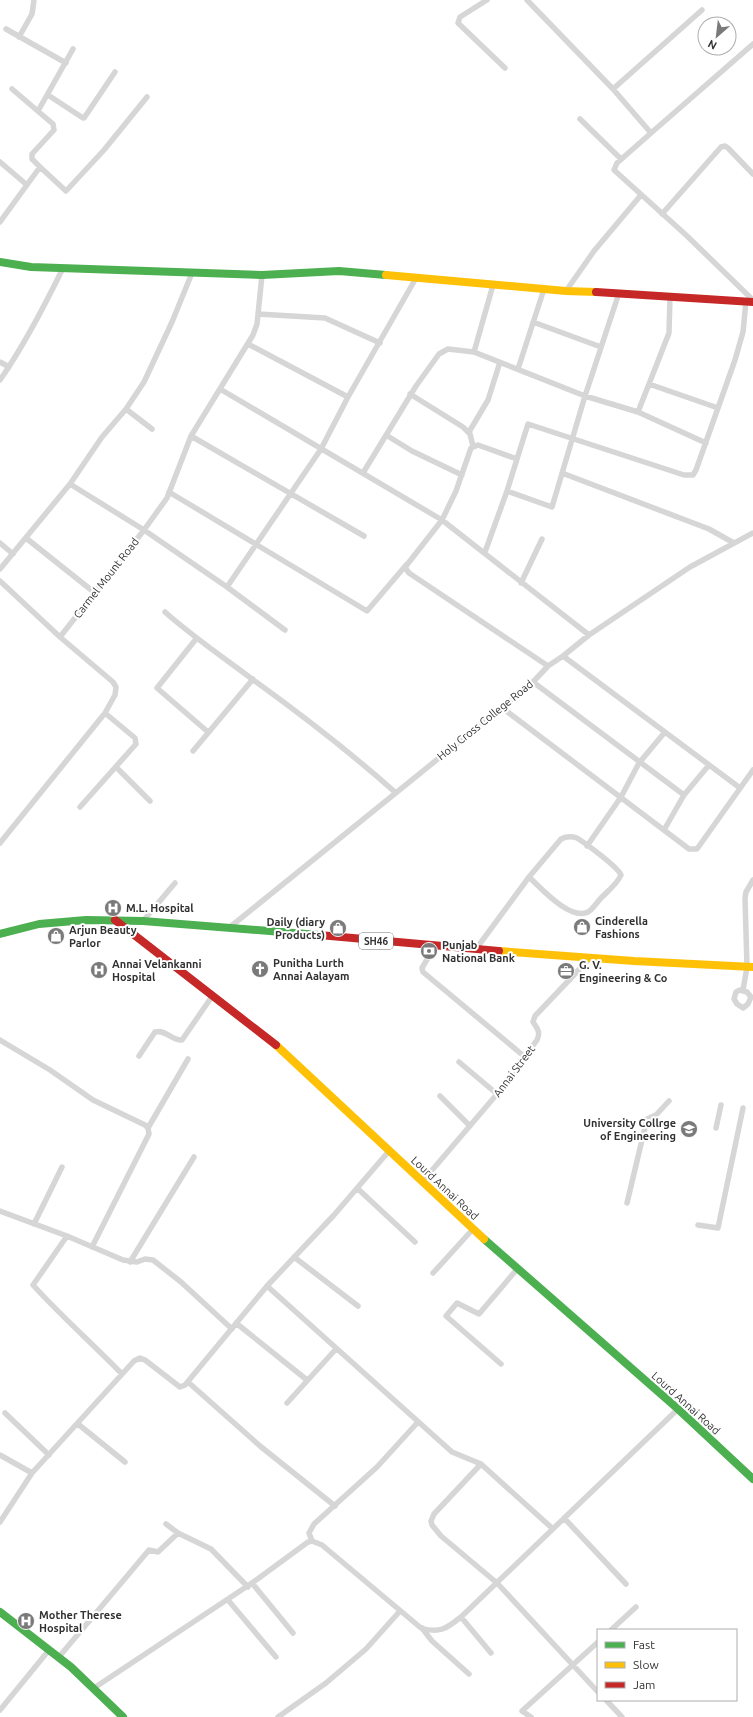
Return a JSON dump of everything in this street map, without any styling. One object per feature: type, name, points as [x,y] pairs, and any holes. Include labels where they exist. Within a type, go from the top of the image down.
[{"type":"street","points":[[19,37],[32,14],[34,0]]},
{"type":"street","points":[[487,0],[460,17],[458,23],[505,68]]},
{"type":"street","points":[[527,0],[613,89],[651,133]]},
{"type":"street","points":[[613,89],[702,10]]},
{"type":"street","points":[[6,29],[66,63]]},
{"type":"street","points":[[750,301],[662,214],[614,170],[614,167],[621,159],[753,44]]},
{"type":"street","points":[[38,111],[73,49]]},
{"type":"street","points":[[48,95],[84,118],[115,72]]},
{"type":"street","points":[[12,89],[54,124],[54,130],[32,154],[32,159],[66,191],[104,150],[147,97]]},
{"type":"street","points":[[580,119],[621,159]]},
{"type":"street","points":[[662,214],[721,147],[725,146],[728,148],[753,174]]},
{"type":"street","points":[[0,162],[27,185]]},
{"type":"street","points":[[0,222],[40,167]]},
{"type":"street","points":[[566,291],[594,251],[641,194]]},
{"type":"street","points":[[0,262],[31,267],[262,275],[339,271],[566,291],[750,301]]},
{"type":"street","points":[[0,380],[38,319],[63,268]]},
{"type":"street","points":[[0,568],[70,484],[102,437],[126,409],[147,375],[172,322],[192,273]]},
{"type":"street","name":"Carmel Mount Road","points":[[60,637],[144,530],[167,498],[191,436],[253,335],[257,324],[262,275]]},
{"type":"street","points":[[227,587],[321,448],[348,397],[416,278]]},
{"type":"street","points":[[474,352],[493,285]]},
{"type":"street","points":[[518,369],[544,289]]},
{"type":"street","points":[[507,491],[552,507],[585,396],[619,293]]},
{"type":"street","points":[[638,412],[669,333],[670,297]]},
{"type":"street","points":[[485,552],[507,491],[528,424],[572,440],[691,476],[696,470],[718,408],[743,332],[750,301]]},
{"type":"street","points":[[258,314],[325,318],[380,343]]},
{"type":"street","points":[[533,322],[601,347]]},
{"type":"street","points":[[248,344],[348,397]]},
{"type":"street","points":[[363,473],[410,394],[443,350],[448,349],[474,352],[585,396],[638,412],[706,443]]},
{"type":"street","points":[[0,362],[9,367]]},
{"type":"street","points":[[469,432],[488,400],[500,362]]},
{"type":"street","points":[[649,384],[718,408]]},
{"type":"street","points":[[220,390],[442,520],[485,552],[521,583],[589,635]]},
{"type":"street","points":[[410,394],[464,427],[469,432],[473,446]]},
{"type":"street","points":[[126,409],[134,417],[152,429]]},
{"type":"street","points":[[386,435],[412,451],[462,475]]},
{"type":"street","points":[[191,436],[364,536]]},
{"type":"street","points":[[169,492],[367,611],[409,562],[442,520],[456,491],[470,450],[473,446],[478,445],[517,459]]},
{"type":"street","points":[[562,473],[708,529],[734,543]]},
{"type":"street","points":[[70,484],[144,530],[227,587],[285,630]]},
{"type":"street","name":"Holy Cross College Road","points":[[229,927],[533,682],[548,666],[589,635],[690,567],[753,533]]},
{"type":"street","points":[[26,538],[95,593]]},
{"type":"street","points":[[521,583],[542,539]]},
{"type":"street","points":[[0,543],[12,554]]},
{"type":"street","points":[[409,562],[406,569],[409,573],[548,666]]},
{"type":"street","points":[[0,581],[60,637],[115,685],[116,692],[106,713],[0,843]]},
{"type":"street","points":[[165,612],[196,639],[354,756],[396,793]]},
{"type":"street","points":[[196,639],[157,688],[208,732]]},
{"type":"street","points":[[563,656],[740,788]]},
{"type":"street","points":[[193,751],[252,679]]},
{"type":"street","points":[[533,682],[639,763],[684,795]]},
{"type":"street","points":[[501,707],[690,849],[697,849],[753,770]]},
{"type":"street","points":[[80,807],[136,746],[136,740],[106,713]]},
{"type":"street","points":[[586,846],[621,797],[639,763],[665,732]]},
{"type":"street","points":[[664,830],[684,795],[709,765]]},
{"type":"street","points":[[116,767],[150,801]]},
{"type":"street","points":[[476,949],[529,877],[562,839],[567,836],[576,838],[615,866],[621,875],[588,912],[570,911],[561,906],[529,877]]},
{"type":"street","points":[[743,990],[750,967],[745,898],[746,892],[753,880]]},
{"type":"street","points":[[143,921],[175,883]]},
{"type":"street","name":"SH46","points":[[3,933],[39,924],[86,920],[143,921],[590,958],[750,967]]},
{"type":"street","name":"Lourd Annai Road","points":[[115,920],[277,1045],[473,1229],[678,1409],[753,1479]]},
{"type":"street","points":[[0,939],[3,933]]},
{"type":"street","points":[[435,946],[422,968],[423,972],[525,1057]]},
{"type":"street","name":"Annai Street","points":[[422,1182],[497,1094],[525,1057],[539,1036],[539,1031],[533,1022],[535,1016],[590,958]]},
{"type":"street","points":[[743,990],[750,995],[752,1000],[743,1008],[737,1004],[734,996],[736,992],[743,990]]},
{"type":"street","points":[[139,1056],[155,1032],[162,1031],[178,1040],[182,1040],[213,995]]},
{"type":"street","points":[[0,1040],[50,1070],[93,1100],[145,1125],[148,1128]]},
{"type":"street","points":[[92,1247],[149,1134],[148,1128],[188,1059]]},
{"type":"street","points":[[459,1062],[497,1094]]},
{"type":"street","points":[[440,1096],[470,1126]]},
{"type":"street","points":[[627,1203],[647,1119],[656,1115],[669,1101]]},
{"type":"street","points":[[716,1128],[721,1105]]},
{"type":"street","points":[[698,1225],[718,1228],[743,1108]]},
{"type":"street","points":[[0,1522],[32,1473],[134,1361],[140,1358],[145,1360],[180,1387],[183,1387],[267,1286],[389,1151]]},
{"type":"street","points":[[130,1262],[194,1157]]},
{"type":"street","points":[[34,1224],[62,1167]]},
{"type":"street","points":[[357,1188],[415,1242]]},
{"type":"street","points":[[0,1211],[130,1262],[137,1262],[146,1259],[153,1260],[232,1329]]},
{"type":"street","points":[[433,1273],[473,1229]]},
{"type":"street","points":[[67,1236],[33,1285],[54,1308],[80,1330],[122,1374]]},
{"type":"street","points":[[294,1257],[358,1306]]},
{"type":"street","points":[[501,1364],[446,1316],[456,1303],[479,1314],[518,1268]]},
{"type":"street","points":[[267,1286],[452,1452],[481,1464],[553,1529]]},
{"type":"street","points":[[236,1323],[307,1380]]},
{"type":"street","points":[[287,1402],[336,1349]]},
{"type":"street","points":[[188,1382],[260,1446],[335,1506]]},
{"type":"street","points":[[422,1628],[437,1631],[445,1629],[461,1617],[678,1409]]},
{"type":"street","points":[[5,1413],[49,1455]]},
{"type":"street","points":[[312,1541],[309,1533],[311,1528],[377,1467],[418,1422]]},
{"type":"street","points":[[78,1424],[125,1462]]},
{"type":"street","points":[[0,1455],[32,1473]]},
{"type":"street","points":[[481,1464],[434,1514],[432,1521],[435,1529],[441,1536],[497,1584],[597,1691]]},
{"type":"street","points":[[564,1518],[626,1584]]},
{"type":"street","points":[[166,1524],[178,1533],[211,1549],[250,1585],[293,1633]]},
{"type":"street","points":[[58,1658],[149,1550],[158,1552],[178,1533]]},
{"type":"street","points":[[94,1688],[228,1600],[308,1542],[312,1541],[322,1545],[422,1628],[432,1642],[469,1674]]},
{"type":"street","points":[[228,1600],[276,1657]]},
{"type":"street","points":[[612,1629],[636,1607]]},
{"type":"street","points":[[278,1717],[326,1683],[366,1649],[400,1611]]},
{"type":"street","points":[[0,1612],[49,1650],[94,1688],[123,1717]]},
{"type":"street","points":[[461,1617],[491,1653]]},
{"type":"street","points":[[531,1717],[522,1711],[597,1643]]},
{"type":"street","points":[[0,1710],[49,1650]]},
{"type":"street","points":[[607,1701],[622,1717]]},
{"type":"traffic: fast","points":[[0,262],[31,267],[262,275],[339,271],[386,275]]},
{"type":"traffic: fast","points":[[0,934],[39,924],[86,920],[143,921],[319,935]]},
{"type":"traffic: fast","points":[[484,1239],[678,1409],[753,1479]]},
{"type":"traffic: fast","points":[[0,1612],[71,1667],[123,1717]]},
{"type":"traffic: slow","points":[[386,275],[566,291],[596,292]]},
{"type":"traffic: slow","points":[[499,951],[634,961],[753,967]]},
{"type":"traffic: slow","points":[[276,1045],[484,1239]]},
{"type":"traffic: jam","points":[[596,292],[753,302]]},
{"type":"traffic: jam","points":[[115,920],[276,1045]]},
{"type":"traffic: jam","points":[[319,935],[499,951]]},
{"type":"place","name":"M.L. Hospital","points":[[113,908]]},
{"type":"place","name":"Cinderella Fashions","points":[[582,927]]},
{"type":"place","name":"Daily (diary Products)","points":[[338,928]]},
{"type":"place","name":"Arjun Beauty Parlor","points":[[56,936]]},
{"type":"place","name":"Punjab National Bank","points":[[429,951]]},
{"type":"place","name":"Punitha Lurth Annai Aalayam","points":[[260,969]]},
{"type":"place","name":"Annai Velankanni Hospital","points":[[99,970]]},
{"type":"place","name":"G. V. Engineering & Co","points":[[566,971]]},
{"type":"place","name":"University Collrge of Engineering","points":[[689,1129]]},
{"type":"place","name":"Mother Therese Hospital","points":[[26,1621]]}]
